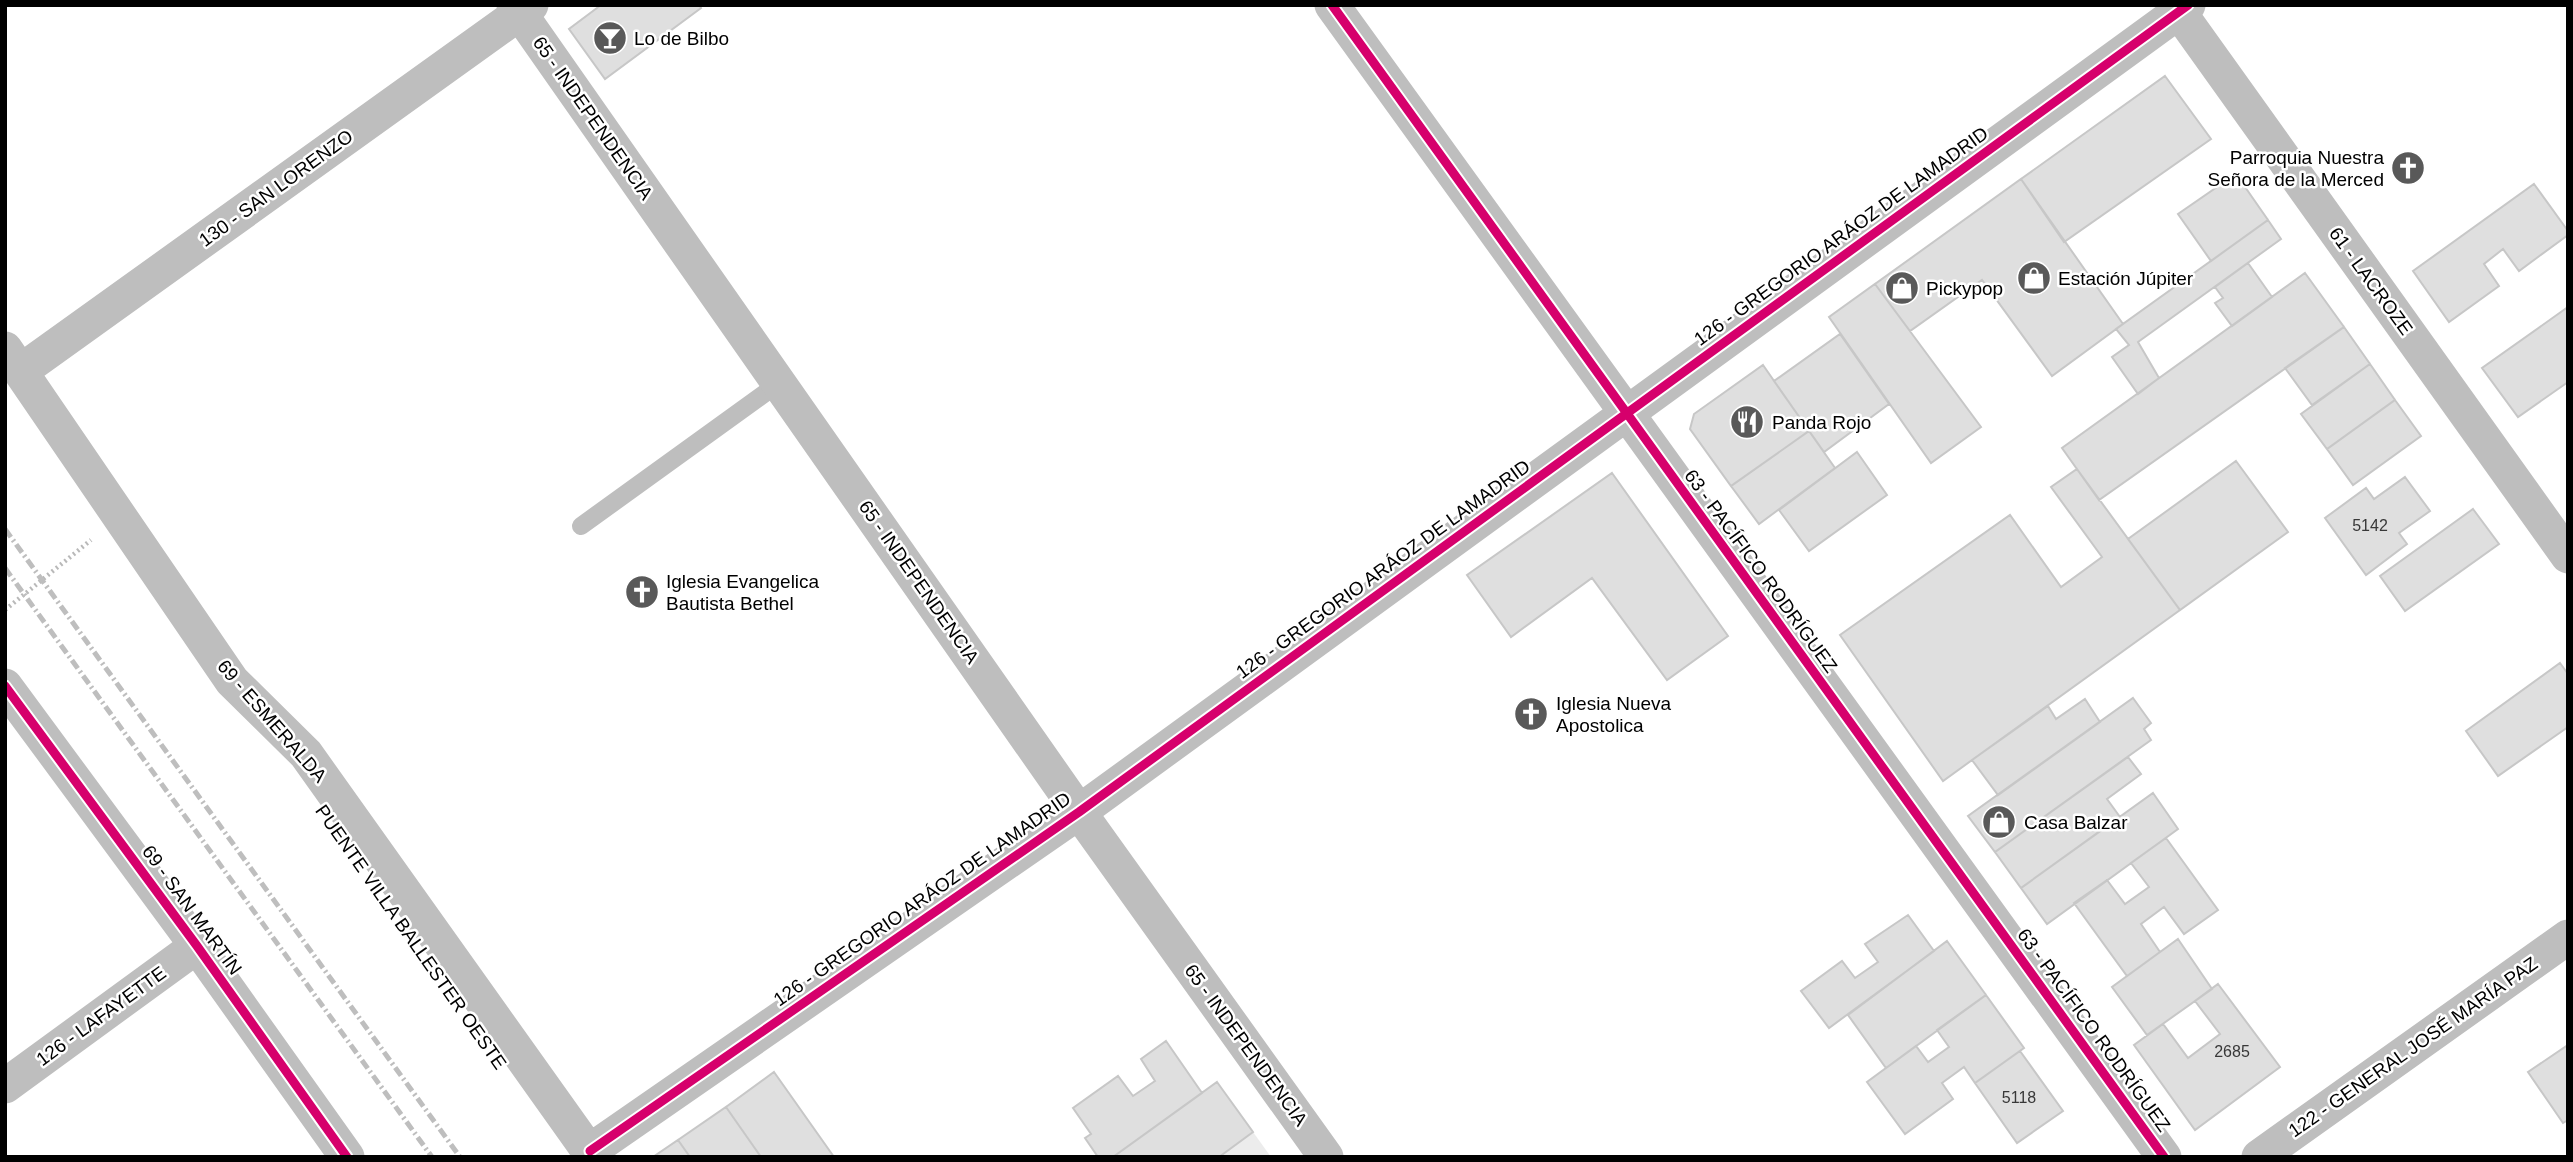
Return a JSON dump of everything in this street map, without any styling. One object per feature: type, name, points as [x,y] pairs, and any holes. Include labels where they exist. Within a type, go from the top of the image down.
[{"type":"street","name":"63 - PACÍFICO RODRÍGUEZ","points":[[1332,5],[2164,1157]]},
{"type":"street","name":"126 - GREGORIO ARÁOZ DE LAMADRID","points":[[584,1155],[1079,812],[2180,7]]},
{"type":"street","name":"61 - LACROZE","points":[[2180,7],[2568,556]]},
{"type":"street","name":"130 - SAN LORENZO","points":[[13,360],[522,8]]},
{"type":"street","name":"65 - INDEPENDENCIA","points":[[522,8],[779,383],[1079,812],[1326,1157]]},
{"type":"street","name":"69 - ESMERALDA","points":[[13,360],[232,681],[306,754],[584,1155]]},
{"type":"street","name":"PUENTE VILLA BALLESTER OESTE","points":[[232,681],[363,871],[584,1155]]},
{"type":"street","name":"69 - SAN MARTÍN","points":[[5,686],[197,946],[347,1157]]},
{"type":"street","name":"122 - GENERAL JOSÉ MARÍA PAZ","points":[[2259,1157],[2568,937]]},
{"type":"street","name":"126 - LAFAYETTE","points":[[5,1086],[197,946]]},
{"type":"lane","points":[[581,526],[779,383]]},
{"type":"path","points":[[5,610],[120,516]]},
{"type":"shaded area","points":[[1253,1132],[1271,1157],[1219,1157]]},
{"type":"building","points":[[601,5],[699,5],[701,8],[605,79],[569,29]]},
{"type":"building","points":[[2165,76],[2211,139],[2064,242],[2021,179]]},
{"type":"building","points":[[2236,174],[2268,220],[2211,261],[2178,214]]},
{"type":"building","points":[[2021,179],[2123,324],[2052,376],[1982,280],[1910,331],[1875,284]]},
{"type":"building","points":[[2534,184],[2568,231],[2568,235],[2519,271],[2503,249],[2484,264],[2499,286],[2449,322],[2413,271]]},
{"type":"building","points":[[2268,220],[2281,239],[2138,342],[2159,378],[2138,394],[2112,357],[2129,345],[2116,329]]},
{"type":"building","points":[[2248,263],[2272,297],[2232,326],[2215,303],[2223,298],[2215,287]]},
{"type":"building","points":[[2305,273],[2344,327],[2099,500],[2062,448]]},
{"type":"building","points":[[1875,284],[1981,427],[1931,463],[1829,317]]},
{"type":"building","points":[[2568,307],[2568,382],[2518,417],[2482,368]]},
{"type":"building","points":[[2344,327],[2370,364],[2312,405],[2285,368]]},
{"type":"building","points":[[1840,334],[1889,404],[1824,452],[1774,381]]},
{"type":"building","points":[[2370,364],[2395,400],[2327,449],[2301,414]]},
{"type":"building","name":"Panda Rojo","points":[[1763,365],[1809,431],[1731,486],[1690,429],[1694,414]]},
{"type":"building","points":[[2395,400],[2421,436],[2353,485],[2327,449]]},
{"type":"building","points":[[1809,431],[1835,468],[1759,524],[1731,486]]},
{"type":"building","points":[[1857,452],[1887,495],[1809,551],[1779,510]]},
{"type":"building","points":[[2236,461],[2288,532],[2180,610],[2128,539]]},
{"type":"building","points":[[2077,469],[2180,610],[1943,781],[1840,635],[2010,515],[2061,587],[2102,557],[2051,487]]},
{"type":"building","points":[[1612,473],[1728,636],[1667,680],[1592,578],[1511,637],[1467,575]]},
{"type":"building","points":[[2405,477],[2430,511],[2399,533],[2407,544],[2366,575],[2325,518],[2366,488],[2374,499]]},
{"type":"building","points":[[2473,509],[2499,544],[2405,611],[2380,576]]},
{"type":"building","points":[[2560,663],[2568,674],[2568,727],[2498,776],[2466,731]]},
{"type":"building","points":[[2133,698],[2151,723],[2144,729],[2151,740],[1995,852],[1968,816]]},
{"type":"building","points":[[2085,699],[2100,722],[1998,795],[1972,760],[2048,706],[2056,719]]},
{"type":"building","points":[[2128,757],[2141,774],[2107,799],[2120,817],[2021,888],[1995,852]]},
{"type":"building","points":[[2153,793],[2178,829],[2047,924],[2021,888]]},
{"type":"building","points":[[2166,838],[2218,910],[2184,934],[2164,907],[2141,924],[2160,952],[2127,976],[2074,903],[2107,880],[2125,904],[2149,887],[2131,863]]},
{"type":"building","points":[[1908,915],[1934,951],[1829,1028],[1801,991],[1842,961],[1855,978],[1878,962],[1865,944]]},
{"type":"building","points":[[2178,939],[2212,989],[2147,1035],[2112,987]]},
{"type":"building","points":[[1947,941],[1986,995],[1886,1068],[1848,1015]]},
{"type":"building","points":[[2218,984],[2280,1067],[2195,1130],[2134,1045],[2163,1024],[2188,1058],[2220,1034],[2195,1001]]},
{"type":"building","points":[[1986,995],[2024,1048],[1975,1083],[1964,1067],[1942,1083],[1953,1099],[1905,1134],[1867,1082],[1916,1046],[1928,1062],[1949,1047],[1937,1030]]},
{"type":"building","points":[[1166,1041],[1202,1093],[1113,1157],[1098,1157],[1085,1138],[1091,1134],[1073,1108],[1118,1076],[1133,1096],[1155,1081],[1141,1059]]},
{"type":"building","points":[[2568,1045],[2568,1120],[2563,1123],[2528,1072]]},
{"type":"building","points":[[2020,1051],[2063,1111],[2017,1143],[1975,1083]]},
{"type":"building","points":[[774,1072],[834,1157],[761,1157],[726,1107]]},
{"type":"building","points":[[1217,1082],[1253,1132],[1219,1157],[1113,1157]]},
{"type":"building","points":[[726,1107],[761,1157],[690,1157],[678,1140]]},
{"type":"building","points":[[678,1140],[690,1157],[653,1157]]},
{"type":"railway","points":[[5,529],[460,1157]]},
{"type":"railway","points":[[5,568],[432,1157]]},
{"type":"cycle path","points":[[1332,5],[2164,1157]]},
{"type":"cycle path","points":[[590,1151],[1079,812],[2188,5]]},
{"type":"cycle path","points":[[5,686],[197,946],[347,1157]]},
{"type":"place","name":"Lo de Bilbo","points":[[610,38]]},
{"type":"place","name":"Parroquia Nuestra Señora de la Merced","points":[[2408,168]]},
{"type":"place","name":"Estación Júpiter","points":[[2034,278]]},
{"type":"place","name":"Pickypop","points":[[1902,288]]},
{"type":"place","name":"Panda Rojo","points":[[1747,422]]},
{"type":"place","name":"Iglesia Evangelica Bautista Bethel","points":[[642,592]]},
{"type":"place","name":"Iglesia Nueva Apostolica","points":[[1531,714]]},
{"type":"place","name":"Casa Balzar","points":[[1999,822]]}]
